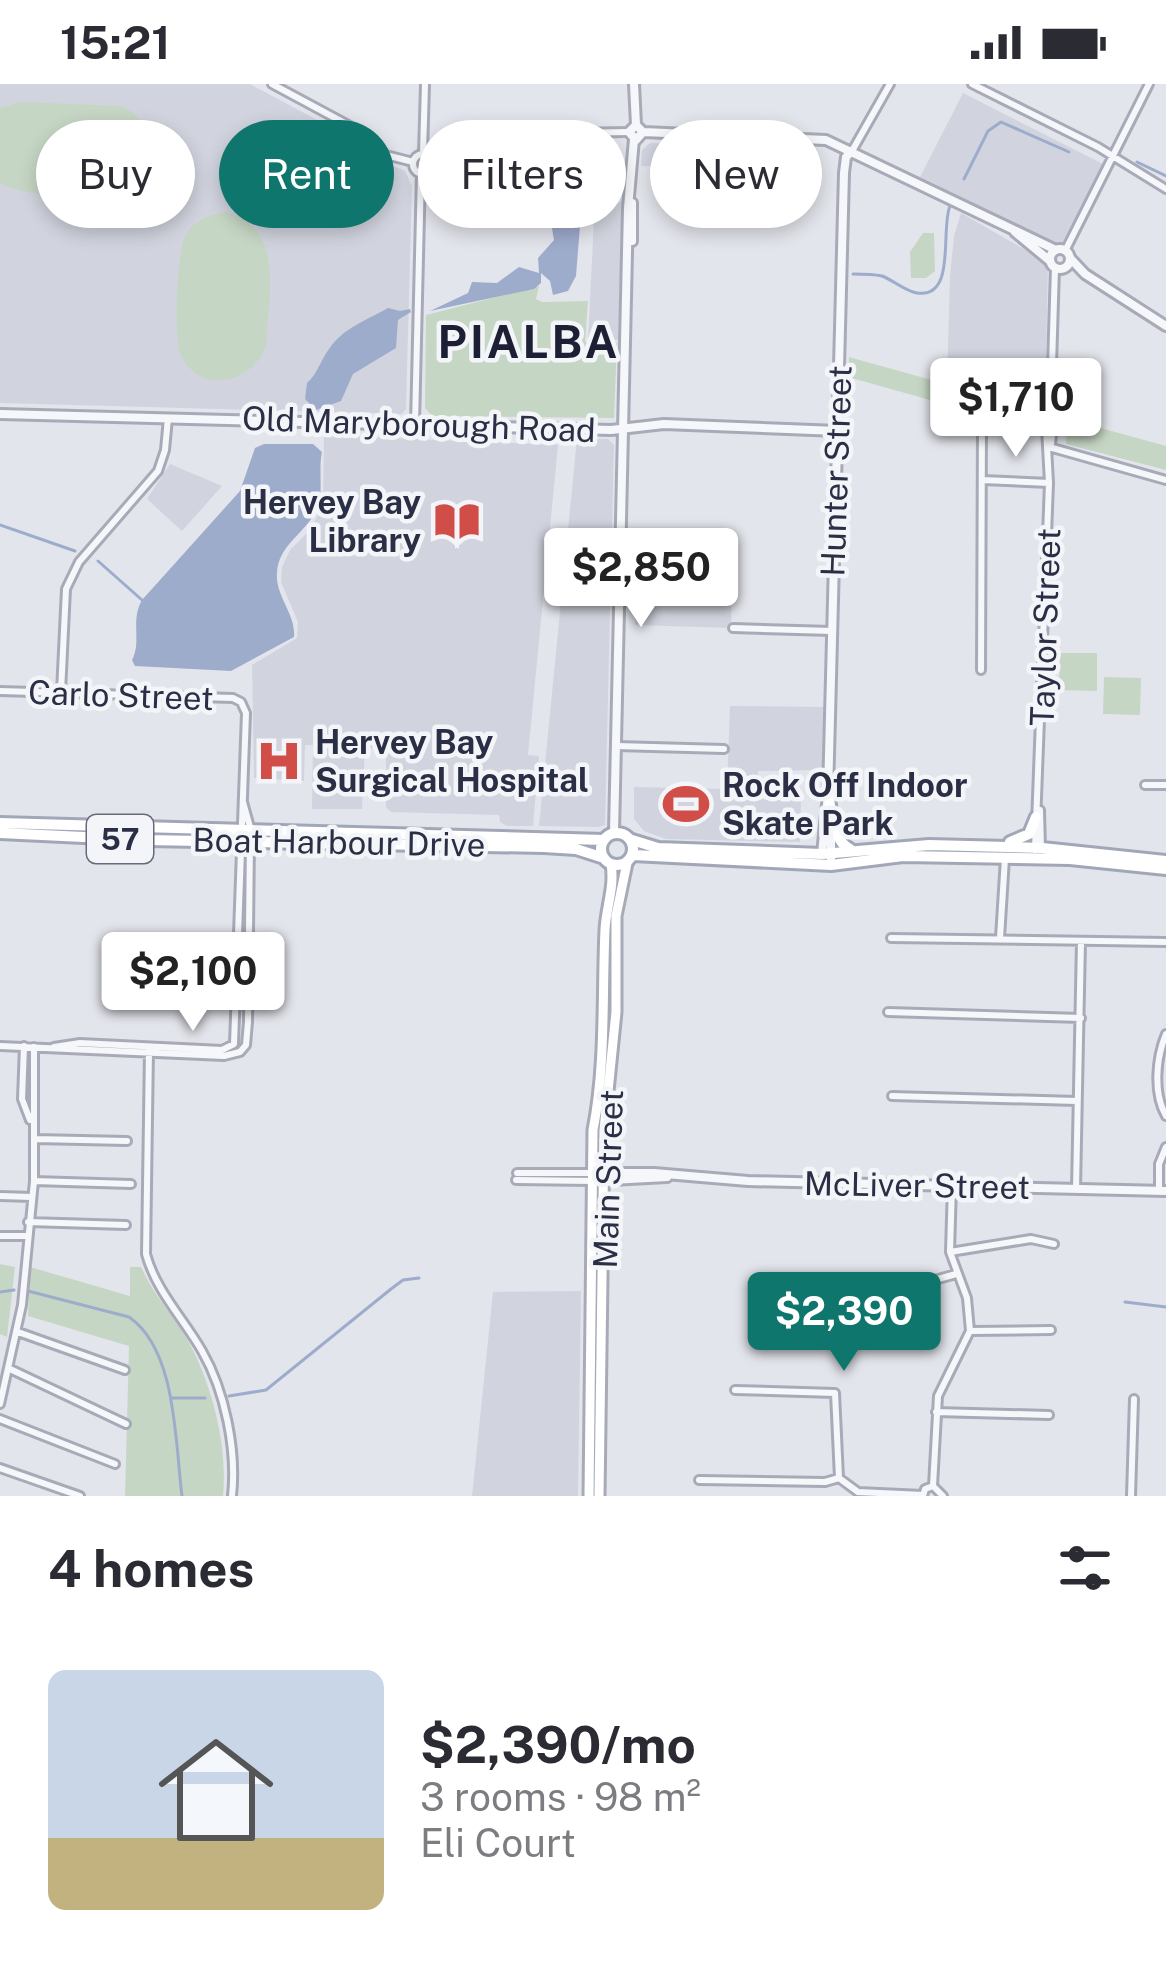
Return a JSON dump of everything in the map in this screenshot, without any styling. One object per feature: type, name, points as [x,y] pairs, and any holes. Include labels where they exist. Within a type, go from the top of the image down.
[{"type":"main road","points":[[828,794],[842,844],[859,851]]},
{"type":"main road","points":[[986,852],[1024,838],[1038,812]]},
{"type":"main road","name":"Boat Harbour Drive","points":[[0,823],[556,847],[590,851],[607,861]]},
{"type":"main road","points":[[352,831],[391,837],[400,843]]},
{"type":"main road","name":"Boat Harbour Drive","points":[[0,833],[352,831],[609,836]]},
{"type":"main road","points":[[607,861],[609,836]]},
{"type":"main road","name":"57","points":[[609,836],[658,848],[827,859],[859,851],[952,845],[1005,858],[1038,851]]},
{"type":"main road","points":[[630,859],[632,840]]},
{"type":"main road","points":[[952,845],[997,851],[1005,858]]},
{"type":"main road","name":"57","points":[[607,861],[1038,851],[1166,865]]},
{"type":"main road","name":"Main Street","points":[[589,1496],[598,1177],[616,1012],[616,923],[630,859]]},
{"type":"main road","name":"Main Street","points":[[599,1496],[598,1177],[592,1130],[603,1051],[605,927],[614,880],[607,861]]},
{"type":"street","points":[[272,84],[418,169]]},
{"type":"street","points":[[423,120],[425,84]]},
{"type":"street","points":[[609,836],[616,746],[634,84]]},
{"type":"street","points":[[852,151],[890,84]]},
{"type":"street","points":[[972,84],[1166,190]]},
{"type":"street","points":[[1056,266],[1148,84]]},
{"type":"street","points":[[626,132],[816,137],[1064,253],[1084,274],[1166,326]]},
{"type":"street","name":"Hunter Street","points":[[827,859],[844,173],[845,159],[852,151]]},
{"type":"street","points":[[413,162],[418,158]]},
{"type":"street","points":[[416,424],[420,228]]},
{"type":"street","points":[[1014,231],[1056,266],[1084,274]]},
{"type":"street","points":[[1056,266],[1064,253]]},
{"type":"street","name":"Taylor Street","points":[[1038,851],[1049,483],[1046,428],[1056,266]]},
{"type":"street","name":"Old Maryborough Road","points":[[0,414],[838,431]]},
{"type":"street","points":[[61,693],[69,579],[158,470],[168,418]]},
{"type":"street","points":[[981,670],[982,422]]},
{"type":"street","points":[[1049,447],[1166,480]]},
{"type":"street","points":[[982,480],[1049,483]]},
{"type":"street","points":[[733,628],[832,631]]},
{"type":"street","name":"Carlo Street","points":[[0,691],[242,702],[246,713],[245,834]]},
{"type":"street","points":[[616,746],[724,749]]},
{"type":"street","points":[[1145,784],[1166,785]]},
{"type":"street","points":[[233,1051],[245,834]]},
{"type":"street","points":[[0,1046],[240,1052],[247,1040],[245,834]]},
{"type":"street","points":[[986,852],[997,865],[1001,884]]},
{"type":"street","points":[[1000,938],[1005,858]]},
{"type":"street","points":[[891,938],[1166,942]]},
{"type":"street","points":[[1076,1189],[1082,940]]},
{"type":"street","points":[[889,1012],[1081,1018]]},
{"type":"street","points":[[1166,1034],[1159,1056],[1158,1092],[1166,1116]]},
{"type":"street","points":[[24,1046],[23,1110],[32,1124]]},
{"type":"street","points":[[0,1404],[18,1332],[34,1181],[34,1047]]},
{"type":"street","points":[[149,1050],[146,1254],[157,1285],[201,1349],[218,1388],[230,1444],[232,1496]]},
{"type":"street","points":[[892,1096],[1077,1101]]},
{"type":"street","points":[[33,1138],[127,1141]]},
{"type":"street","points":[[1162,1191],[1160,1164],[1166,1147]]},
{"type":"street","name":"McLiver Street","points":[[517,1176],[1162,1191]]},
{"type":"street","points":[[34,1181],[131,1184]]},
{"type":"street","points":[[944,1496],[934,1486],[938,1396],[970,1331],[967,1298],[950,1252],[952,1186]]},
{"type":"street","points":[[0,1196],[32,1197]]},
{"type":"street","points":[[28,1222],[126,1226]]},
{"type":"street","points":[[0,1237],[26,1236]]},
{"type":"street","points":[[950,1252],[1031,1240],[1054,1244]]},
{"type":"street","points":[[768,1286],[815,1291],[874,1279],[917,1285],[956,1274]]},
{"type":"street","points":[[970,1331],[1051,1330]]},
{"type":"street","points":[[18,1332],[125,1370]]},
{"type":"street","points":[[10,1369],[125,1424]]},
{"type":"street","points":[[735,1390],[835,1393],[839,1478]]},
{"type":"street","points":[[1131,1496],[1134,1399]]},
{"type":"street","points":[[936,1412],[1049,1415]]},
{"type":"street","points":[[0,1419],[115,1464]]},
{"type":"street","points":[[0,1468],[80,1496]]},
{"type":"street","points":[[699,1480],[824,1482],[839,1478],[859,1492],[922,1496],[934,1486]]},
{"type":"shaded area","points":[[0,84],[250,84],[317,120],[219,120],[219,228],[394,228],[394,166],[405,171],[412,186],[406,409],[402,414],[0,403]]},
{"type":"shaded area","points":[[963,93],[1103,164],[1060,246],[920,177]]},
{"type":"shaded area","points":[[650,143],[650,166],[641,166],[642,150]]},
{"type":"shaded area","points":[[961,213],[1048,263],[1045,406],[947,385],[950,276]]},
{"type":"shaded area","points":[[594,228],[621,228],[618,340],[588,341]]},
{"type":"shaded area","points":[[324,435],[558,445],[528,755],[539,756],[533,826],[507,826],[499,815],[391,812],[386,807],[386,748],[358,748],[365,749],[362,809],[312,809],[313,745],[305,745],[304,781],[254,778],[252,665],[297,638],[298,622],[281,582],[282,567],[323,505]]},
{"type":"shaded area","points":[[577,438],[608,439],[614,445],[605,825],[539,826]]},
{"type":"shaded area","points":[[170,464],[222,486],[182,531],[147,499]]},
{"type":"shaded area","points":[[636,586],[732,589],[731,628],[635,625]]},
{"type":"shaded area","points":[[730,706],[827,707],[825,770],[758,771],[757,799],[801,801],[800,842],[666,839],[644,831],[634,819],[634,787],[727,789]]},
{"type":"shaded area","points":[[581,1291],[578,1496],[472,1496],[493,1292]]},
{"type":"green space","points":[[21,102],[122,106],[140,120],[36,120],[36,193],[0,183],[0,108]]},
{"type":"green space","points":[[219,213],[219,228],[253,228],[266,248],[269,266],[266,345],[251,368],[227,380],[213,380],[190,368],[181,355],[177,331],[183,243],[190,229]]},
{"type":"green space","points":[[923,233],[934,233],[935,271],[926,278],[911,278],[910,252]]},
{"type":"green space","points":[[539,286],[536,299],[542,302],[588,301],[585,342],[617,343],[614,418],[432,416],[425,408],[426,315]]},
{"type":"green space","points":[[849,357],[1014,403],[1045,406],[1044,432],[848,377]]},
{"type":"green space","points":[[1068,419],[1166,446],[1166,470],[1066,444]]},
{"type":"green space","points":[[1060,653],[1097,653],[1097,691],[1059,690]]},
{"type":"green space","points":[[1104,677],[1141,678],[1140,715],[1103,714]]},
{"type":"green space","points":[[0,1264],[15,1267],[7,1337],[0,1334]]},
{"type":"green space","points":[[30,1267],[130,1296],[130,1267],[141,1267],[204,1375],[220,1436],[223,1496],[125,1496],[129,1346],[28,1316]]},
{"type":"water","points":[[552,228],[580,228],[576,276],[568,291],[553,295],[550,281],[541,273],[541,283],[534,289],[430,311],[468,293],[472,282],[497,283],[519,267],[539,273],[538,258],[554,240]]},
{"type":"water","points":[[388,308],[411,312],[398,320],[396,348],[353,374],[341,401],[316,410],[305,399],[307,383],[329,349],[348,330]]},
{"type":"water","points":[[313,444],[322,452],[317,509],[282,555],[277,573],[294,637],[231,671],[135,666],[132,660],[142,600],[240,491],[255,448]]},
{"type":"waterway","points":[[964,179],[988,131],[1001,122],[1069,152]]},
{"type":"waterway","points":[[1137,162],[1166,176]]},
{"type":"waterway","points":[[853,274],[882,276],[913,292],[929,292],[942,274],[950,206]]},
{"type":"waterway","points":[[0,525],[75,551]]},
{"type":"waterway","points":[[98,561],[142,600]]},
{"type":"waterway","points":[[229,1396],[266,1390],[403,1280],[419,1278]]},
{"type":"waterway","points":[[0,1292],[14,1290]]},
{"type":"waterway","points":[[28,1291],[129,1317],[145,1332],[157,1351],[171,1399],[182,1496]]},
{"type":"waterway","points":[[1125,1302],[1166,1307]]},
{"type":"waterway","points":[[171,1398],[205,1398]]},
{"type":"place","name":"Hervey Bay Library","points":[[457,521]]},
{"type":"place","name":"Hervey Bay Surgical Hospital","points":[[279,761]]},
{"type":"place","name":"Rock Off Indoor Skate Park","points":[[686,804]]},
{"type":"district","name":"PIALBA","points":[[529,341]]}]
